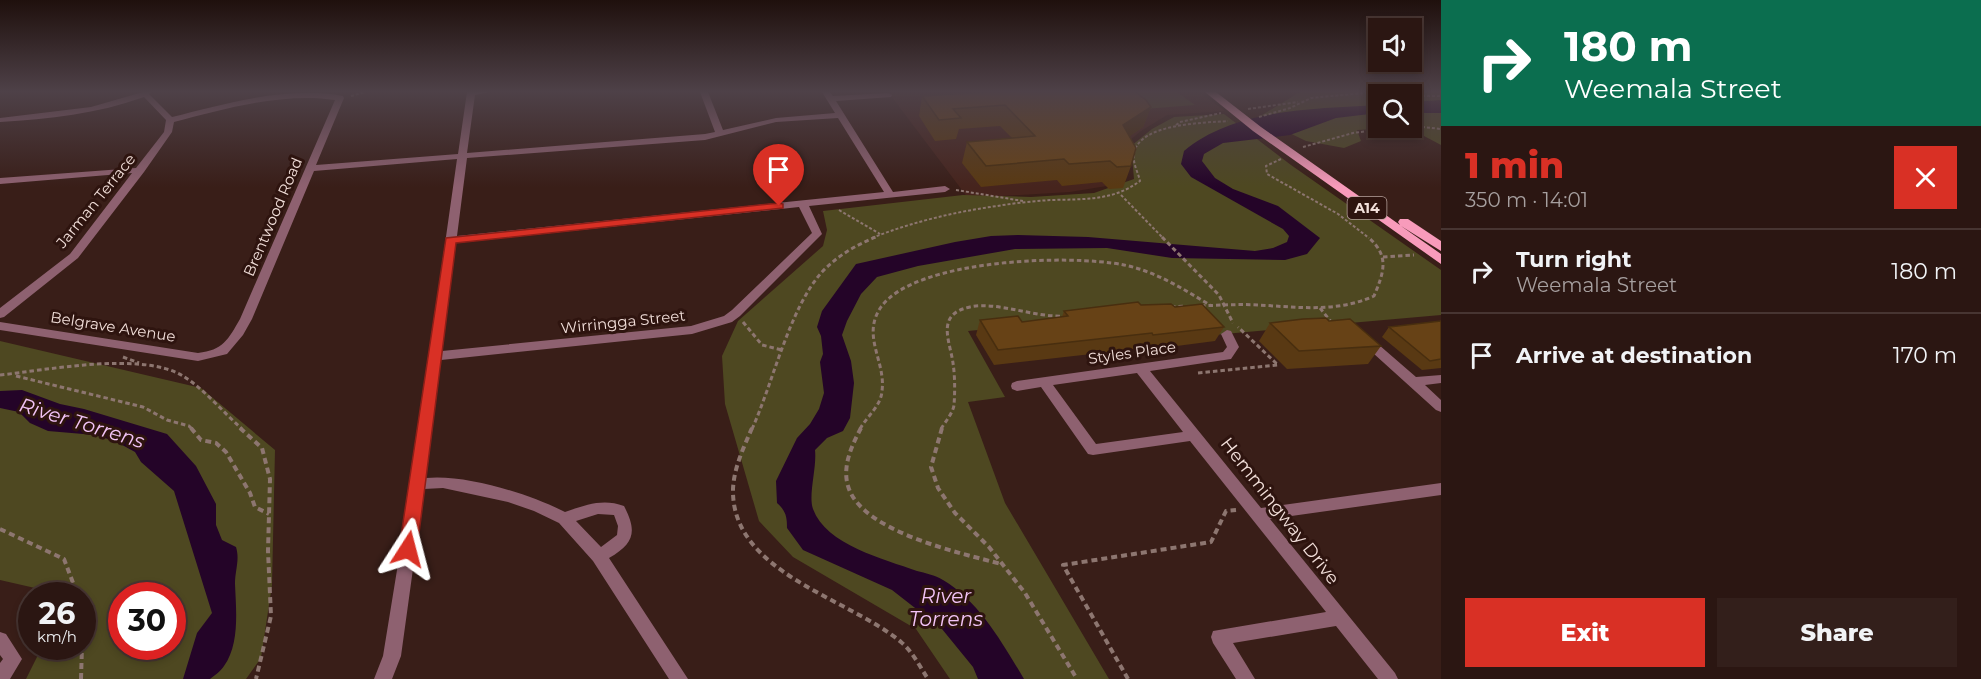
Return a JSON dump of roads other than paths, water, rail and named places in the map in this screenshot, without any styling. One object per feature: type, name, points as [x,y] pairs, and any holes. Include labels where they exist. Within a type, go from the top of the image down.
[{"type":"main road","name":"A14","points":[[1251,124],[1296,152],[1438,254]]},
{"type":"main road","name":"A14","points":[[1263,124],[1296,152],[1315,161],[1438,254]]},
{"type":"street","name":"Jarman Terrace","points":[[0,314],[74,256],[141,170],[168,132],[169,124]]},
{"type":"street","name":"Brentwood Road","points":[[221,353],[231,345],[246,319],[330,124]]},
{"type":"street","points":[[384,679],[392,656],[418,484],[466,124]]},
{"type":"street","points":[[716,124],[720,134]]},
{"type":"street","points":[[311,168],[705,137],[761,124]]},
{"type":"street","points":[[845,124],[890,195]]},
{"type":"street","points":[[0,181],[141,170]]},
{"type":"street","points":[[451,240],[945,189]]},
{"type":"street","name":"Wirringga Street","points":[[435,356],[692,330],[728,319],[817,234],[803,204]]},
{"type":"street","name":"Belgrave Avenue","points":[[0,326],[198,357],[221,353]]},
{"type":"street","points":[[1358,332],[1441,406]]},
{"type":"street","name":"Styles Place","points":[[1017,386],[1227,356],[1233,347],[1227,334]]},
{"type":"street","name":"Hemmingway Drive","points":[[1140,368],[1389,679]]},
{"type":"street","points":[[1414,382],[1441,379]]},
{"type":"street","points":[[1044,382],[1093,450],[1195,435]]},
{"type":"street","points":[[418,484],[443,482],[508,496],[539,506],[564,519],[599,556],[679,679]]},
{"type":"street","points":[[1258,515],[1441,489]]},
{"type":"street","points":[[564,519],[590,509],[606,506],[619,510],[625,521],[626,533],[618,546],[599,556]]},
{"type":"street","points":[[1246,679],[1219,637],[1340,618]]},
{"type":"street","points":[[0,640],[13,659],[0,679]]},
{"type":"water","name":"River Torrens","points":[[1235,124],[1321,124],[1290,135],[1223,143],[1204,154],[1202,161],[1215,178],[1233,189],[1278,206],[1320,238],[1307,254],[1285,260],[1172,258],[1107,248],[1015,249],[918,266],[877,277],[861,294],[847,321],[842,335],[851,361],[854,383],[850,418],[843,431],[827,438],[815,450],[811,496],[813,509],[820,522],[843,541],[873,556],[937,577],[968,599],[989,624],[1024,679],[978,679],[973,667],[942,629],[892,590],[803,550],[787,528],[785,514],[777,503],[776,481],[797,438],[810,424],[819,409],[824,393],[820,362],[823,354],[821,336],[817,327],[822,311],[856,264],[991,236],[1088,237],[1255,251],[1273,248],[1287,242],[1289,236],[1283,229],[1191,177],[1181,164],[1184,151],[1204,137]]},
{"type":"water","name":"River Torrens","points":[[22,390],[60,404],[167,434],[196,466],[216,504],[216,525],[222,540],[236,547],[238,556],[235,584],[236,626],[233,647],[223,668],[210,679],[183,679],[197,633],[212,613],[174,491],[141,462],[135,452],[115,441],[95,435],[48,431],[30,423],[19,412],[0,408],[0,391]]}]
